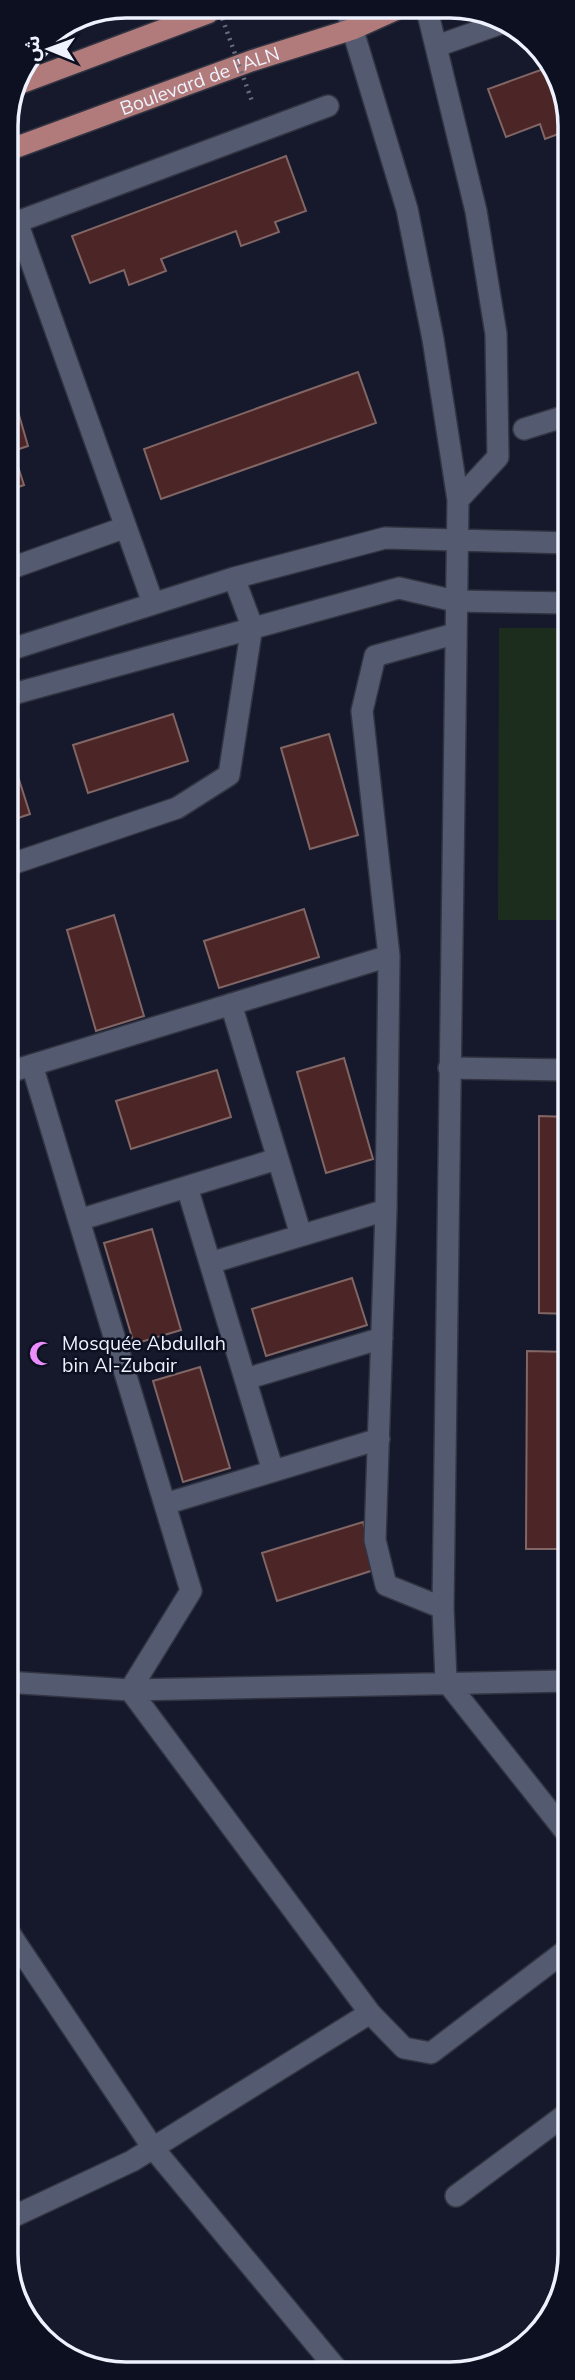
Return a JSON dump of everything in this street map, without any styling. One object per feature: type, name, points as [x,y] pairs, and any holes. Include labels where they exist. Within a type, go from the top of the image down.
[{"type":"main road","points":[[28,80],[195,18]]},
{"type":"main road","name":"Boulevard de l'ALN","points":[[18,146],[251,61],[350,20]]},
{"type":"street","points":[[429,18],[476,211],[496,334],[498,457],[458,500]]},
{"type":"street","points":[[350,20],[407,209],[433,339],[458,500],[454,634],[443,1608],[446,1681],[557,1821]]},
{"type":"street","points":[[437,46],[492,27]]},
{"type":"street","points":[[18,221],[328,106]]},
{"type":"street","points":[[18,243],[153,603]]},
{"type":"street","points":[[524,429],[558,418]]},
{"type":"street","points":[[18,566],[125,527]]},
{"type":"street","points":[[18,647],[234,578],[385,538],[558,543]]},
{"type":"street","points":[[18,862],[177,808],[229,775],[252,626],[234,578]]},
{"type":"street","points":[[18,693],[252,626],[399,589],[455,601],[558,603]]},
{"type":"street","points":[[443,1608],[386,1585],[376,1540],[386,1210],[389,956],[362,710],[376,656],[454,634]]},
{"type":"street","points":[[18,1069],[389,956]]},
{"type":"street","points":[[231,1004],[301,1235]]},
{"type":"street","points":[[32,1065],[191,1591],[130,1690]]},
{"type":"street","points":[[449,1068],[558,1070]]},
{"type":"street","points":[[79,1220],[277,1160]]},
{"type":"street","points":[[187,1186],[273,1471]]},
{"type":"street","points":[[210,1263],[386,1210]]},
{"type":"street","points":[[246,1379],[382,1338]]},
{"type":"street","points":[[165,1504],[379,1439]]},
{"type":"street","points":[[18,1683],[130,1690],[446,1681],[557,1681]]},
{"type":"street","points":[[130,1690],[370,2013],[404,2048],[431,2053],[557,1957]]},
{"type":"street","points":[[18,1946],[153,2148],[331,2362]]},
{"type":"street","points":[[18,2215],[153,2148],[370,2013]]},
{"type":"street","points":[[456,2196],[557,2128]]},
{"type":"path","points":[[222,18],[253,104]]},
{"type":"green space","points":[[499,628],[558,628],[558,920],[498,920]]},
{"type":"building","points":[[541,70],[554,98],[558,134],[545,139],[540,124],[506,137],[488,89]]},
{"type":"building","points":[[286,156],[306,211],[275,222],[279,232],[241,246],[236,231],[161,259],[166,271],[129,285],[124,270],[90,283],[72,236]]},
{"type":"building","points":[[358,372],[376,423],[161,499],[144,449]]},
{"type":"building","points":[[18,411],[28,446],[18,449]]},
{"type":"building","points":[[18,466],[24,485],[18,487]]},
{"type":"building","points":[[173,714],[188,761],[88,793],[73,745]]},
{"type":"building","points":[[329,734],[358,835],[310,849],[281,748]]},
{"type":"building","points":[[18,776],[30,814],[18,818]]},
{"type":"building","points":[[304,909],[319,957],[219,988],[204,941]]},
{"type":"building","points":[[114,915],[144,1016],[96,1031],[67,930]]},
{"type":"building","points":[[344,1058],[373,1159],[326,1173],[297,1072]]},
{"type":"building","points":[[217,1070],[231,1117],[131,1149],[116,1101]]},
{"type":"building","points":[[539,1116],[558,1117],[557,1314],[539,1313]]},
{"type":"building","points":[[152,1229],[181,1330],[134,1344],[104,1243]]},
{"type":"building","points":[[352,1278],[367,1325],[266,1356],[252,1309]]},
{"type":"building","points":[[527,1351],[557,1352],[557,1549],[526,1549]]},
{"type":"building","points":[[200,1367],[230,1468],[183,1482],[153,1381]]},
{"type":"building","points":[[363,1522],[377,1569],[277,1601],[262,1553]]},
{"type":"place","name":"Mosquée Abdullah bin Al-Zubair","points":[[42,1354]]}]
